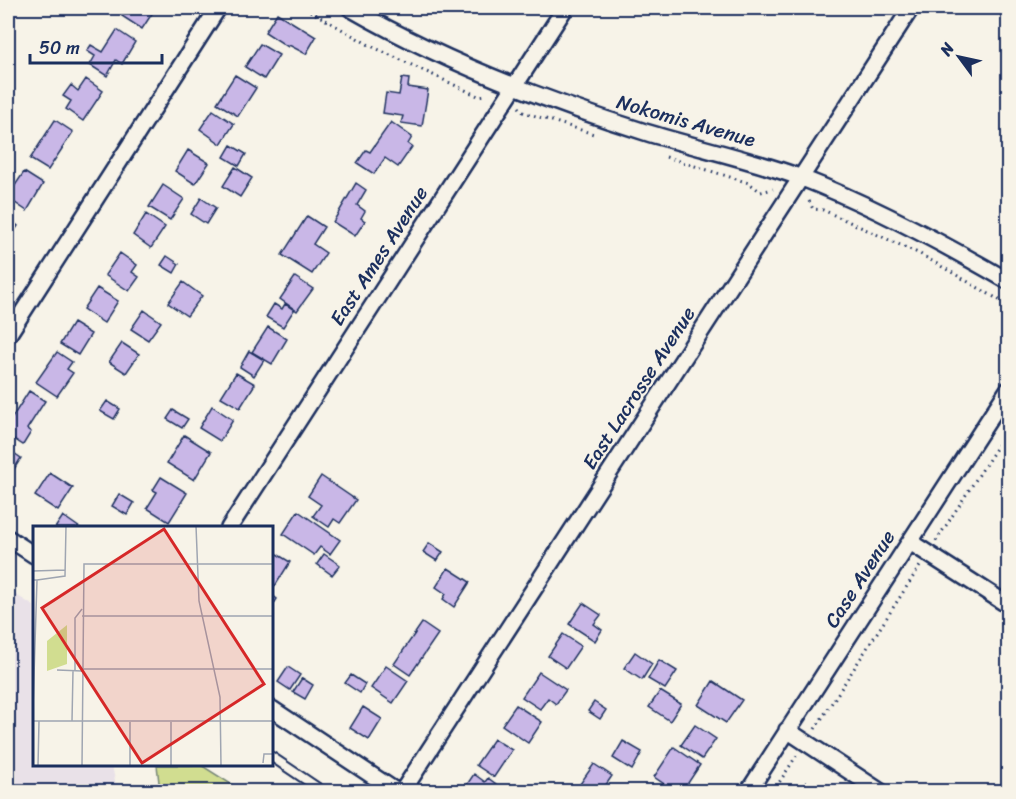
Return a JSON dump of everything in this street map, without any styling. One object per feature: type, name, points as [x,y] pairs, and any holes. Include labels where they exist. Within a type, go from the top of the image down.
[{"type":"street","points":[[8,335],[218,8]]},
{"type":"street","name":"Nokomis Avenue","points":[[350,8],[438,53],[514,87],[648,133],[729,154],[801,178],[885,213],[1008,280]]},
{"type":"street","name":"East Ames Avenue","points":[[230,526],[566,8]]},
{"type":"street","name":"East Lacrosse Avenue","points":[[402,792],[911,8]]},
{"type":"street","name":"Case Avenue","points":[[748,792],[1008,390]]},
{"type":"street","points":[[8,537],[33,554]]},
{"type":"street","points":[[910,542],[1008,605]]},
{"type":"street","points":[[273,711],[397,792]]},
{"type":"street","points":[[787,730],[881,792]]},
{"type":"lane","points":[[273,758],[324,792]]},
{"type":"path","points":[[305,8],[371,46],[478,96],[487,95]]},
{"type":"path","points":[[809,201],[813,209],[823,210],[920,254],[1008,306]]},
{"type":"path","points":[[934,545],[1008,430]]},
{"type":"path","points":[[810,736],[922,563]]},
{"type":"path","points":[[774,792],[798,754]]},
{"type":"shaded area","points":[[8,590],[33,605],[33,766],[112,766],[117,791],[8,791]]},
{"type":"green space","points":[[157,766],[203,766],[242,791],[160,791]]},
{"type":"building","points":[[128,8],[155,9],[142,29],[122,16]]},
{"type":"building","points":[[277,13],[316,37],[306,54],[289,45],[288,47],[265,32]]},
{"type":"building","points":[[117,30],[135,42],[122,64],[116,60],[107,76],[90,65],[95,56],[87,51],[91,45],[103,52]]},
{"type":"building","points":[[260,44],[279,55],[264,79],[245,67]]},
{"type":"building","points":[[235,75],[256,88],[238,116],[217,103]]},
{"type":"building","points":[[402,78],[409,79],[408,87],[428,90],[422,126],[401,123],[403,116],[383,113],[386,93],[399,95]]},
{"type":"building","points":[[86,79],[103,91],[83,121],[66,109],[71,101],[63,96],[71,85],[78,91]]},
{"type":"building","points":[[213,110],[234,124],[221,144],[200,129]]},
{"type":"building","points":[[55,120],[73,132],[48,170],[30,159]]},
{"type":"building","points":[[391,122],[412,137],[408,144],[412,147],[398,167],[385,158],[374,174],[357,163],[366,150],[370,152]]},
{"type":"building","points":[[231,145],[246,154],[239,166],[224,157]]},
{"type":"building","points":[[188,150],[209,163],[195,184],[175,171]]},
{"type":"building","points":[[235,167],[252,178],[240,197],[223,186]]},
{"type":"building","points":[[24,172],[43,184],[27,211],[8,198],[10,184],[14,187]]},
{"type":"building","points":[[356,183],[366,190],[357,205],[365,211],[361,218],[365,221],[355,236],[333,222]]},
{"type":"building","points":[[163,185],[184,199],[170,220],[149,207]]},
{"type":"building","points":[[201,198],[216,208],[206,224],[191,214]]},
{"type":"building","points":[[146,214],[165,227],[151,248],[133,235]]},
{"type":"building","points":[[307,216],[324,227],[313,244],[326,253],[312,274],[282,255]]},
{"type":"building","points":[[8,218],[18,226],[8,240]]},
{"type":"building","points":[[120,253],[137,265],[132,272],[139,277],[129,291],[105,275]]},
{"type":"building","points":[[167,256],[179,264],[174,273],[161,265]]},
{"type":"building","points":[[295,277],[313,289],[297,311],[280,299]]},
{"type":"building","points":[[183,282],[202,296],[187,316],[168,303]]},
{"type":"building","points":[[97,288],[118,301],[104,323],[83,309]]},
{"type":"building","points":[[274,304],[282,309],[285,304],[294,310],[283,327],[266,317]]},
{"type":"building","points":[[144,310],[161,322],[148,340],[131,329]]},
{"type":"building","points":[[73,323],[91,334],[78,355],[60,344]]},
{"type":"building","points":[[268,327],[287,339],[272,364],[252,352]]},
{"type":"building","points":[[122,343],[139,354],[126,373],[109,362]]},
{"type":"building","points":[[249,351],[264,360],[254,376],[240,367]]},
{"type":"building","points":[[57,352],[72,362],[67,369],[73,373],[57,396],[36,382]]},
{"type":"building","points":[[236,373],[255,384],[240,408],[221,397]]},
{"type":"building","points":[[29,391],[45,401],[27,429],[31,432],[23,445],[8,435],[8,424]]},
{"type":"building","points":[[107,401],[120,409],[114,419],[100,411]]},
{"type":"building","points":[[212,406],[233,420],[220,441],[199,428]]},
{"type":"building","points":[[173,410],[188,419],[182,428],[167,419]]},
{"type":"building","points":[[184,435],[211,452],[194,480],[167,463]]},
{"type":"building","points":[[8,449],[21,458],[9,477],[8,476]]},
{"type":"building","points":[[50,473],[73,488],[58,511],[35,496]]},
{"type":"building","points":[[321,476],[356,500],[340,523],[334,519],[329,527],[313,516],[321,505],[308,496]]},
{"type":"building","points":[[161,477],[187,493],[169,522],[147,508],[157,492],[153,490]]},
{"type":"building","points":[[119,494],[134,503],[127,515],[112,506]]},
{"type":"building","points":[[298,511],[340,540],[330,554],[320,547],[314,555],[283,534]]},
{"type":"building","points":[[63,516],[77,526],[56,526]]},
{"type":"building","points":[[429,543],[443,552],[437,561],[423,552]]},
{"type":"building","points":[[273,552],[290,562],[275,586],[273,584]]},
{"type":"building","points":[[324,554],[340,565],[332,575],[317,564]]},
{"type":"building","points":[[448,568],[470,582],[454,607],[443,599],[446,594],[436,587]]},
{"type":"building","points":[[583,603],[601,615],[594,624],[602,630],[595,641],[569,624]]},
{"type":"building","points":[[422,623],[438,634],[410,675],[394,664]]},
{"type":"building","points":[[563,634],[581,646],[566,668],[548,656]]},
{"type":"building","points":[[635,652],[652,664],[642,680],[624,668]]},
{"type":"building","points":[[659,660],[677,671],[665,689],[648,679]]},
{"type":"building","points":[[386,666],[408,681],[393,703],[371,688]]},
{"type":"building","points":[[288,667],[300,675],[290,690],[278,682]]},
{"type":"building","points":[[539,672],[566,690],[556,704],[548,698],[540,709],[522,697]]},
{"type":"building","points":[[351,675],[365,684],[360,693],[345,683]]},
{"type":"building","points":[[302,678],[313,685],[305,699],[293,692]]},
{"type":"building","points":[[713,681],[742,700],[726,723],[698,705]]},
{"type":"building","points":[[660,691],[681,704],[670,721],[649,707]]},
{"type":"building","points":[[594,702],[606,710],[600,719],[588,711]]},
{"type":"building","points":[[516,705],[542,722],[528,743],[502,725]]},
{"type":"building","points":[[363,707],[382,719],[369,740],[350,728]]},
{"type":"building","points":[[695,725],[716,739],[702,759],[681,745]]},
{"type":"building","points":[[494,739],[512,750],[494,777],[476,765]]},
{"type":"building","points":[[623,741],[642,752],[632,770],[613,758]]},
{"type":"building","points":[[674,747],[700,765],[682,792],[676,792],[654,777]]},
{"type":"building","points":[[594,764],[612,776],[601,792],[592,792],[580,784]]},
{"type":"building","points":[[474,774],[485,782],[488,778],[496,784],[493,789],[497,792],[462,792]]},
{"type":"building","points":[[806,782],[821,792],[800,792]]}]
